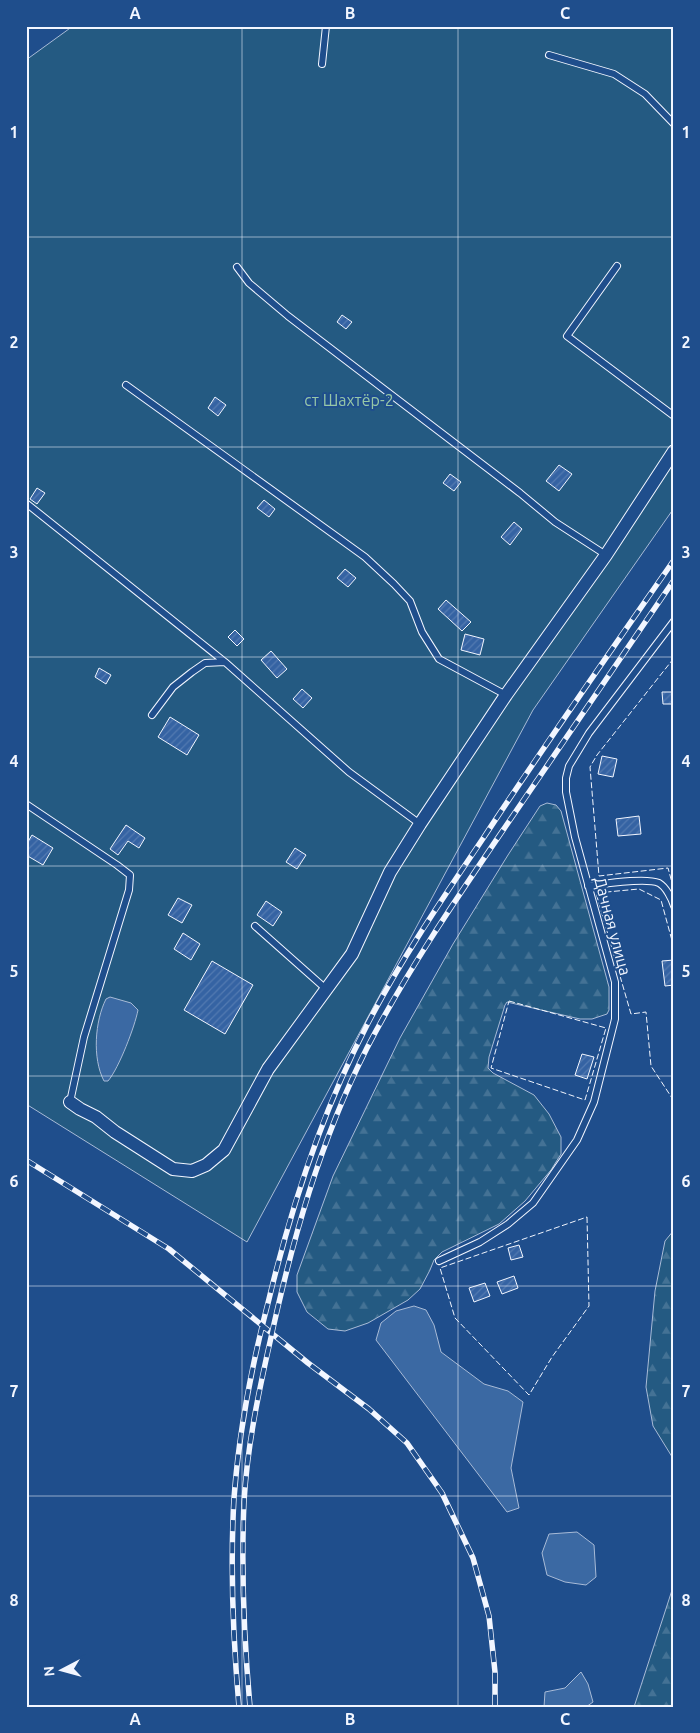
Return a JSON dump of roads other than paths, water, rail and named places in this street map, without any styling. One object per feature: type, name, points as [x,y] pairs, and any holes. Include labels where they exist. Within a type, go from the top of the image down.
[{"type":"street","points":[[70,1102],[96,1117],[115,1132],[173,1169],[192,1170],[206,1165],[224,1150],[268,1069],[352,954],[390,872],[420,824],[506,695],[606,555],[674,451]]},
{"type":"lane","points":[[322,64],[326,26]]},
{"type":"lane","points":[[549,55],[614,74],[645,94],[674,124]]},
{"type":"lane","points":[[617,266],[567,336],[674,416]]},
{"type":"lane","points":[[237,267],[249,283],[288,316],[520,493],[555,522],[606,555]]},
{"type":"lane","points":[[126,385],[365,557],[410,601],[422,632],[440,659],[506,695]]},
{"type":"lane","points":[[26,503],[225,662],[350,772],[420,824]]},
{"type":"lane","name":"Дачная улица","points":[[439,1261],[480,1242],[501,1229],[533,1203],[577,1140],[594,1102],[615,1018],[615,982],[575,837],[566,792],[566,778],[569,766],[589,733],[674,621]]},
{"type":"lane","points":[[152,715],[173,686],[192,672],[205,663],[225,662]]},
{"type":"lane","points":[[26,804],[118,864],[130,875],[129,890],[84,1036],[70,1102]]},
{"type":"lane","points":[[588,886],[644,881],[660,884],[667,892],[674,906]]},
{"type":"lane","points":[[255,926],[326,989]]},
{"type":"railway","points":[[239,1707],[232,1576],[234,1498],[239,1447],[252,1373],[278,1264],[298,1193],[322,1125],[367,1025],[408,953],[531,767],[674,560]]},
{"type":"railway","points":[[250,1707],[243,1579],[244,1502],[250,1442],[257,1402],[288,1267],[321,1155],[350,1083],[400,988],[474,873],[674,580]]},
{"type":"railway","points":[[26,1160],[169,1249],[308,1363],[369,1409],[407,1443],[442,1493],[473,1558],[489,1616],[495,1672],[495,1707]]},
{"type":"park label","name":"ст Шахтёр-2","points":[[349,400]]}]
